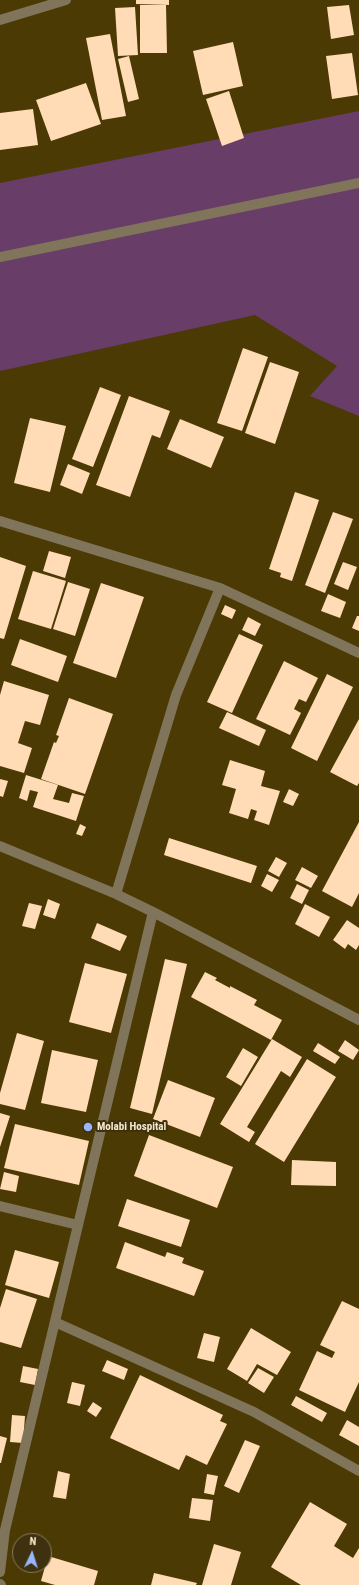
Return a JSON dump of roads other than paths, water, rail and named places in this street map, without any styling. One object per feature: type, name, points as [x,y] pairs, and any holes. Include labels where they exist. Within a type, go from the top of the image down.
[{"type":"street","points":[[0,20],[66,0]]},
{"type":"street","points":[[0,257],[359,183]]},
{"type":"street","points":[[0,521],[220,588],[359,652]]},
{"type":"street","points":[[116,894],[176,695],[220,588]]},
{"type":"street","points":[[0,846],[116,894],[359,1020]]},
{"type":"street","points":[[0,1572],[3,1529],[55,1322],[153,912]]},
{"type":"street","points":[[0,1206],[78,1225]]},
{"type":"street","points":[[55,1322],[254,1412],[359,1471]]},
{"type":"place","name":"Molabi Hospital","points":[[88,1127]]}]
